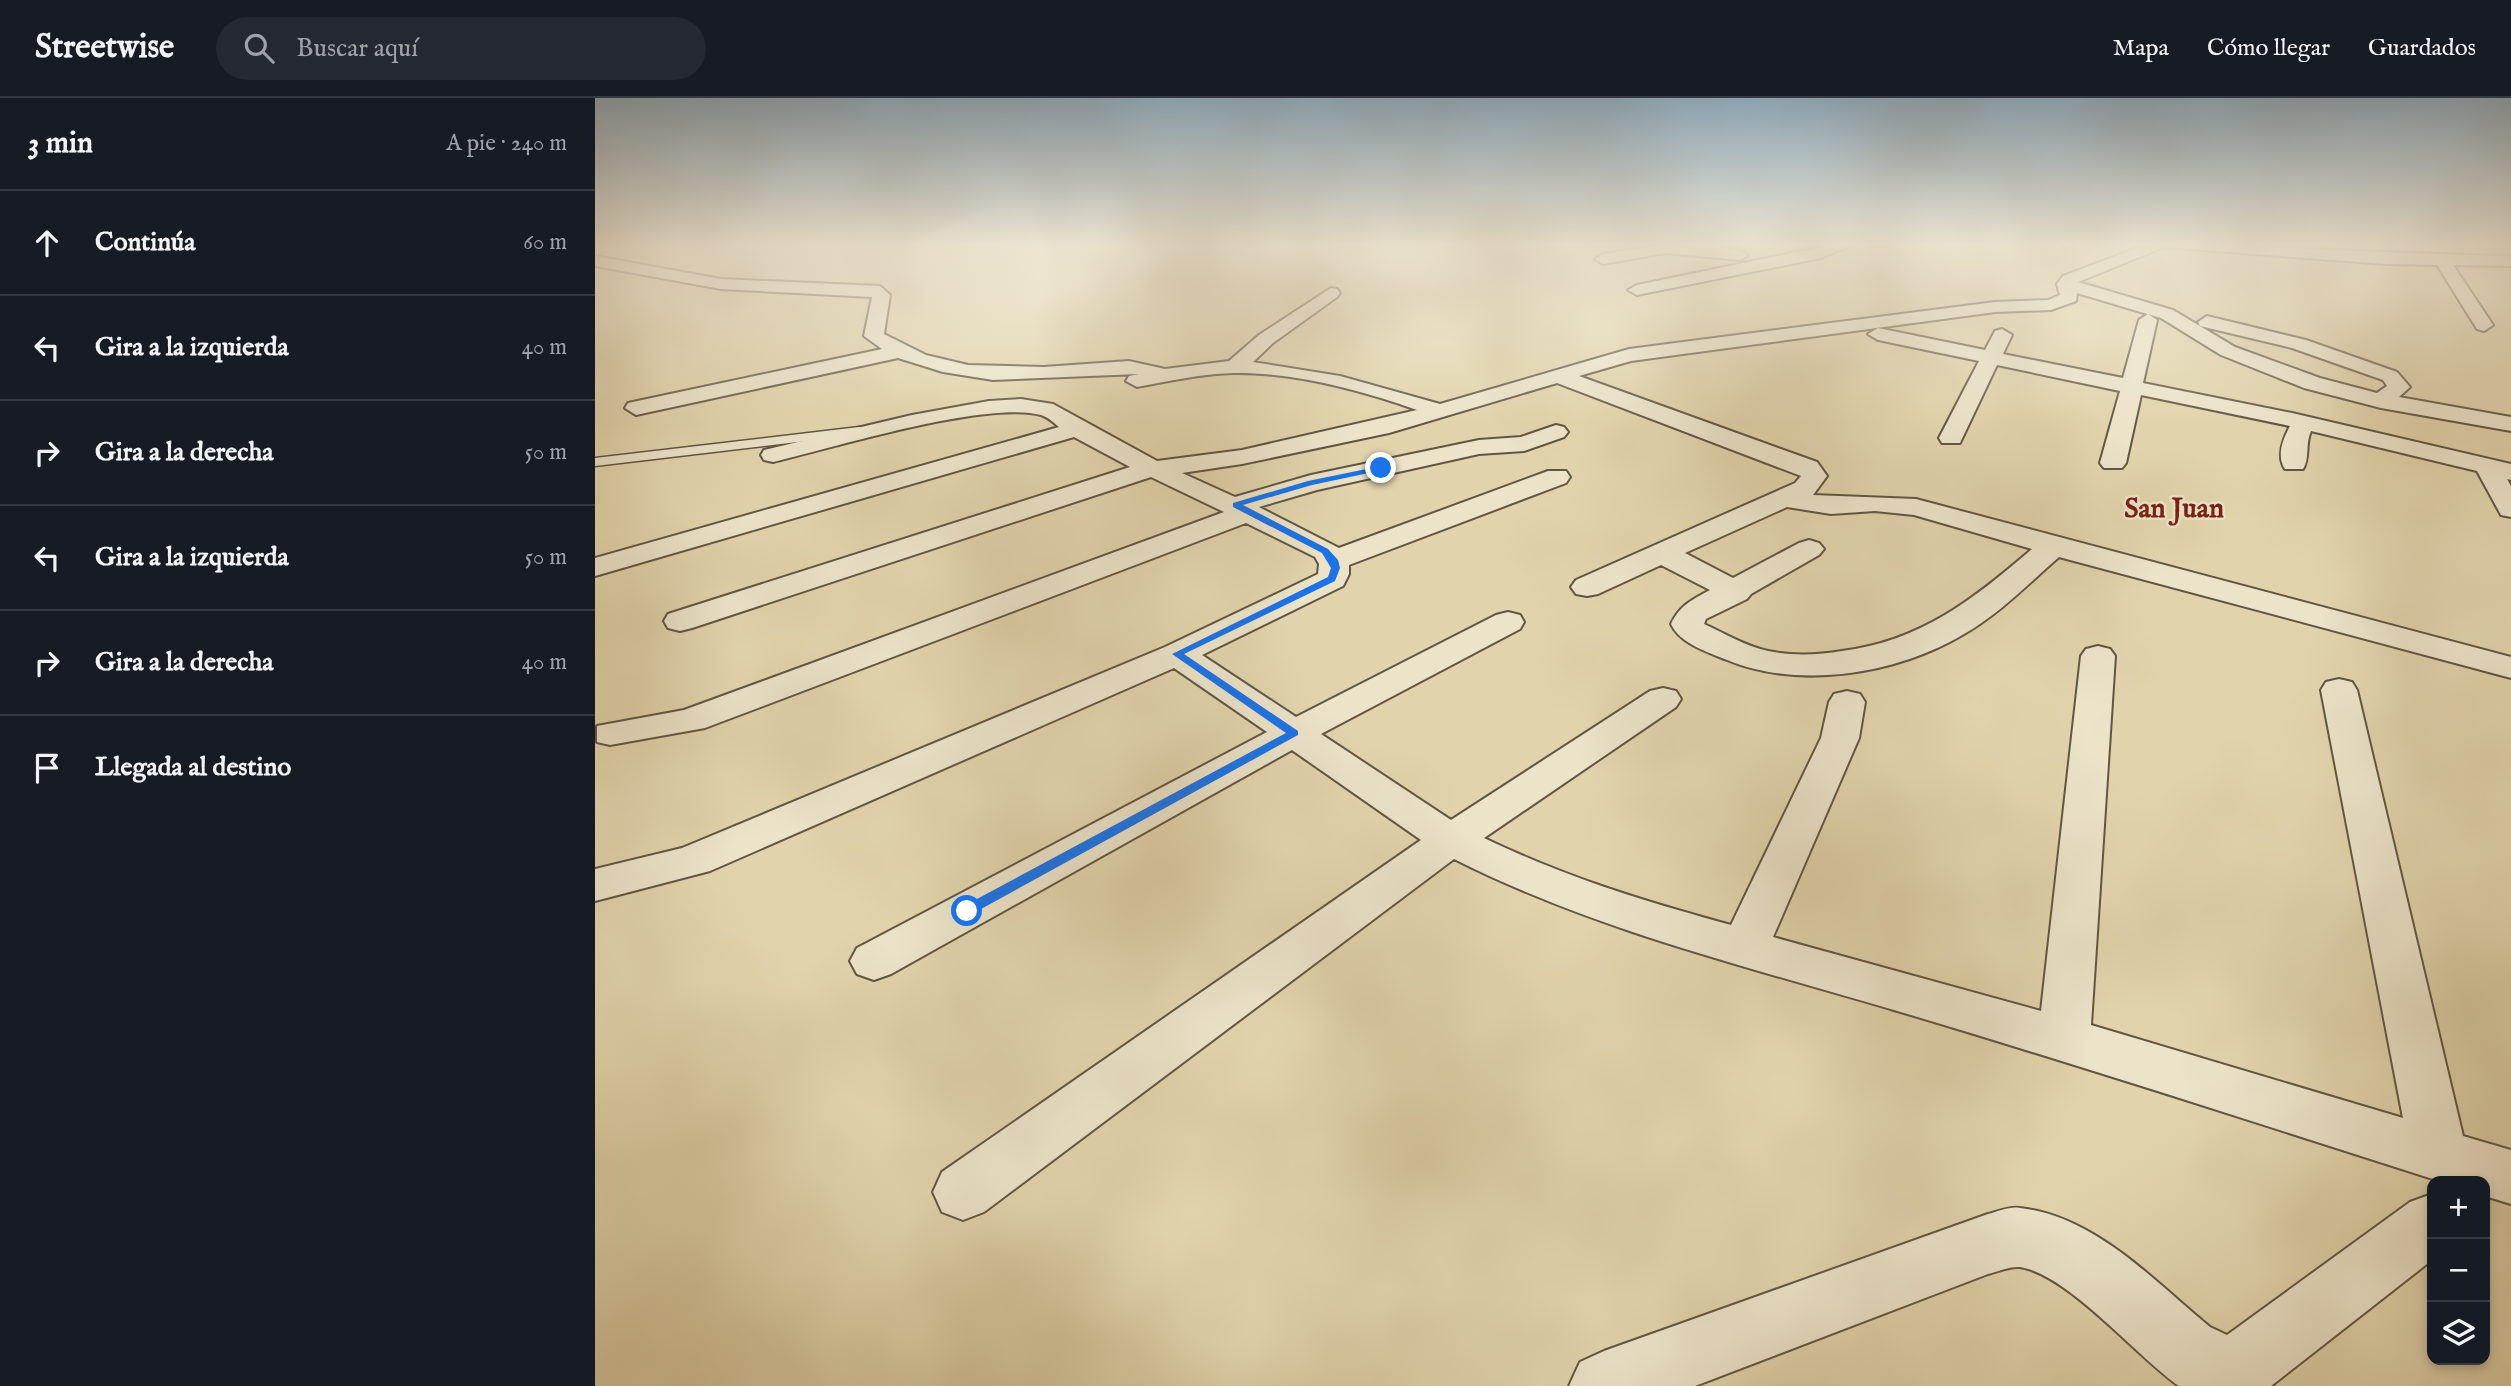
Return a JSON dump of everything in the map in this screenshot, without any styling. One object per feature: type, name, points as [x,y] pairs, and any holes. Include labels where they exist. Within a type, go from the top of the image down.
[{"type":"street","points":[[874,336],[879,305]]},
{"type":"street","points":[[1235,367],[1266,339],[1314,305]]},
{"type":"street","points":[[680,621],[1151,469],[1242,457],[1389,426],[1642,352],[2028,305]]},
{"type":"street","points":[[2124,305],[2295,377],[2381,401],[2511,424]]},
{"type":"street","points":[[2471,305],[2484,325]]},
{"type":"street","points":[[1951,438],[1989,358],[2018,306]]},
{"type":"street","points":[[2113,463],[2133,386],[2157,317]]},
{"type":"street","points":[[2157,317],[2299,344],[2390,376],[2399,387],[2381,401]]},
{"type":"street","points":[[1852,328],[2298,421],[2498,469],[2511,509]]},
{"type":"street","points":[[848,341],[874,336],[897,352],[982,374],[1055,373],[1129,366],[1147,368],[1163,376]]},
{"type":"street","points":[[636,408],[897,352]]},
{"type":"street","points":[[773,455],[904,425],[1066,399],[1163,376],[1235,367],[1270,370],[1403,397],[1440,411]]},
{"type":"street","points":[[1555,376],[1808,467],[1814,477],[1809,485],[1785,498],[1587,587]]},
{"type":"street","points":[[2294,464],[2294,441],[2298,421],[2295,377]]},
{"type":"street","points":[[595,886],[694,860],[1177,654],[1332,579],[1336,568],[1325,551],[1242,509],[1151,469],[1077,429],[1066,399]]},
{"type":"street","points":[[595,567],[1077,429]]},
{"type":"street","points":[[610,734],[692,720],[1311,483],[1479,447],[1524,444],[1556,432]]},
{"type":"street","points":[[1333,560],[1557,477]]},
{"type":"street","points":[[1785,498],[1831,506],[1903,504],[2053,547],[2511,668]]},
{"type":"street","points":[[1809,550],[1778,564],[1736,592],[1692,613],[1687,624],[1691,630],[1737,652],[1770,662],[1811,665],[1846,661],[1910,646],[1938,635],[1981,607],[2053,547]]},
{"type":"street","points":[[1662,553],[1736,592]]},
{"type":"street","points":[[874,961],[1294,733],[1508,622]]},
{"type":"street","points":[[1177,654],[1451,840],[1535,881],[1619,911],[2064,1039],[2479,1171]]},
{"type":"street","points":[[2064,1039],[2098,656]]},
{"type":"street","points":[[2339,690],[2479,1171]]},
{"type":"street","points":[[963,1192],[1451,840],[1663,699]]},
{"type":"street","points":[[1745,947],[1840,738],[1847,702]]},
{"type":"street","points":[[1604,1386],[1988,1244],[2018,1237],[2054,1248],[2089,1268],[2186,1351],[2210,1367],[2235,1370],[2427,1227]]},
{"type":"lane","points":[[595,462],[904,425]]},
{"type":"district","name":"San Juan","points":[[2174,509]]},
{"type":"route","points":[[967,911],[1294,733],[1177,654],[1332,579],[1336,568],[1325,551],[1236,505],[1311,483],[1381,468]]}]
